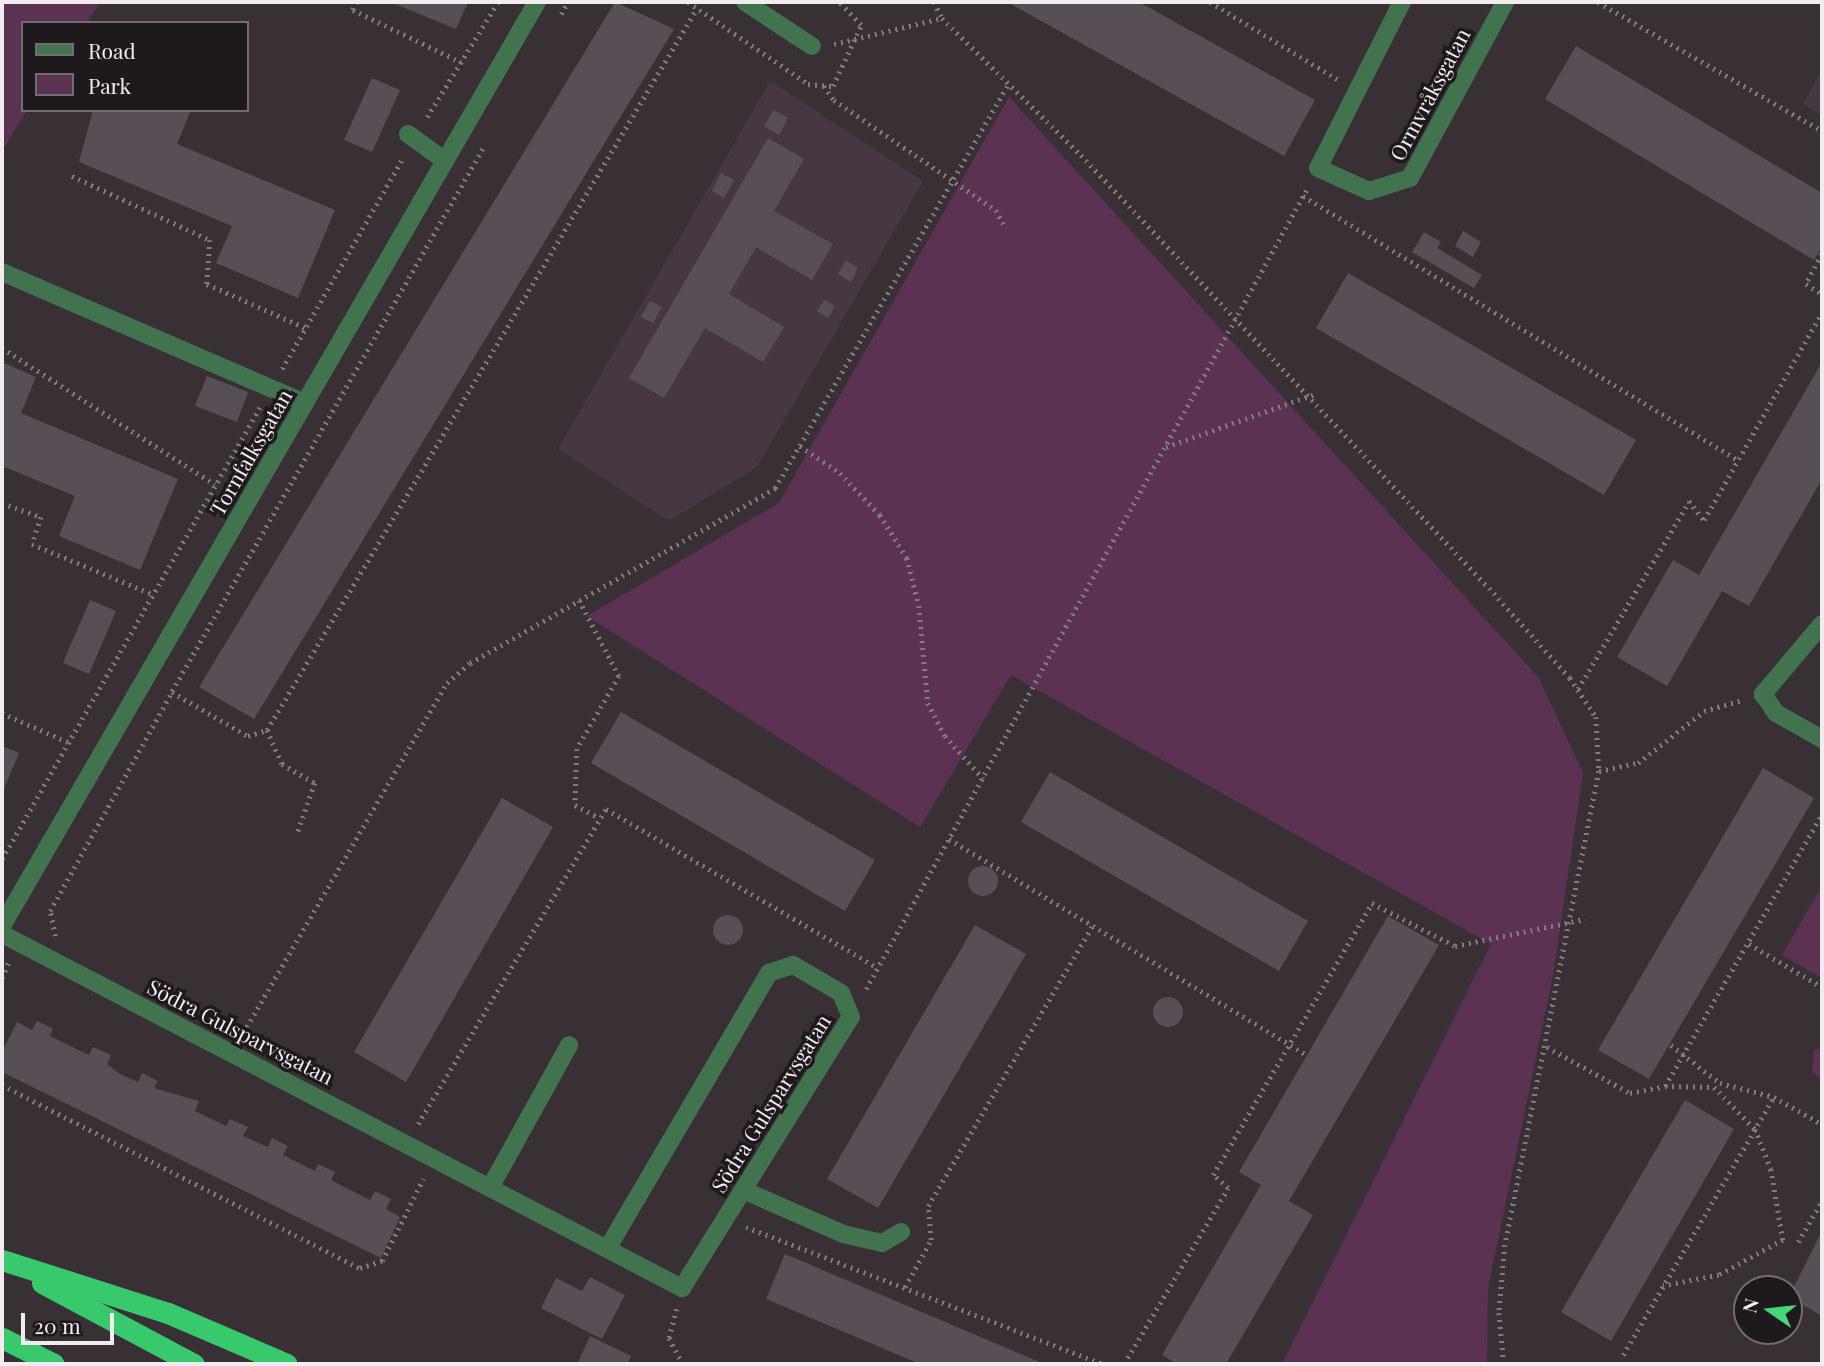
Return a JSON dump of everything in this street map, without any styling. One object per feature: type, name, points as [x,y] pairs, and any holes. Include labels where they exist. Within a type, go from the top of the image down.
[{"type":"highway","points":[[2,1261],[194,1364]]},
{"type":"highway","points":[[2,1261],[168,1313],[287,1364]]},
{"type":"highway","points":[[2,1338],[54,1364]]},
{"type":"street","name":"Tornfalksgatan","points":[[2,926],[537,2]]},
{"type":"street","points":[[745,2],[812,46]]},
{"type":"street","points":[[1318,168],[1353,88],[1402,2]]},
{"type":"street","name":"Ormvråksgatan","points":[[1318,168],[1370,191],[1410,178],[1505,2]]},
{"type":"street","points":[[411,136],[445,161]]},
{"type":"street","points":[[2,272],[305,404]]},
{"type":"street","points":[[1822,624],[1763,694],[1776,713],[1822,738]]},
{"type":"street","name":"Södra Gulsparvsgatan","points":[[2,934],[608,1246],[682,1288],[851,1017],[841,993],[793,965],[769,972],[608,1246]]},
{"type":"street","points":[[491,1186],[569,1045]]},
{"type":"street","points":[[743,1190],[843,1234],[882,1243],[901,1232]]},
{"type":"path","points":[[358,2],[353,9],[461,62]]},
{"type":"path","points":[[2,859],[306,328],[411,136],[498,2]]},
{"type":"path","points":[[554,26],[568,2]]},
{"type":"path","points":[[934,2],[942,19],[1008,83],[1234,323],[1308,396],[1578,689],[1596,717],[1599,771],[1572,920],[1505,1245],[1499,1313],[1504,1364]]},
{"type":"path","points":[[1210,2],[1353,88]]},
{"type":"path","points":[[1598,2],[1822,131]]},
{"type":"path","points":[[172,692],[248,736],[267,730],[697,8]]},
{"type":"path","points":[[812,46],[942,19]]},
{"type":"path","points":[[232,1052],[447,683],[470,663],[775,488],[1008,83]]},
{"type":"path","points":[[823,85],[834,100],[996,210],[1006,229]]},
{"type":"path","points":[[67,946],[56,938],[50,911],[172,692],[491,135]]},
{"type":"path","points":[[851,1017],[1318,168]]},
{"type":"path","points":[[72,176],[211,240],[207,284],[306,328]]},
{"type":"path","points":[[1303,195],[1738,460]]},
{"type":"path","points":[[1822,254],[1806,284],[1822,294]]},
{"type":"path","points":[[1578,689],[1689,501],[1704,520],[1822,312]]},
{"type":"path","points":[[2,348],[215,484]]},
{"type":"path","points":[[1165,447],[1315,394]]},
{"type":"path","points":[[800,446],[840,473],[880,515],[907,558],[919,606],[928,703],[945,736],[983,778]]},
{"type":"path","points":[[2,503],[41,517],[32,544],[152,594]]},
{"type":"path","points":[[579,600],[620,676],[577,749],[575,805],[599,818]]},
{"type":"path","points":[[1599,771],[1638,763],[1704,711],[1763,694]]},
{"type":"path","points":[[2,713],[68,742]]},
{"type":"path","points":[[267,730],[282,764],[315,783],[297,834]]},
{"type":"path","points":[[407,1143],[606,808],[878,968]]},
{"type":"path","points":[[1665,1086],[1822,814]]},
{"type":"path","points":[[949,839],[1307,1055]]},
{"type":"path","points":[[1124,1364],[1228,1188],[1213,1175],[1372,903],[1454,946],[1585,919]]},
{"type":"path","points":[[905,1287],[931,1241],[928,1206],[1093,926]]},
{"type":"path","points":[[1749,944],[1822,987]]},
{"type":"path","points":[[230,1030],[242,1035]]},
{"type":"path","points":[[1671,1045],[1720,1083],[1774,1097],[1822,1125]]},
{"type":"path","points":[[1547,1046],[1630,1093],[1665,1086],[1714,1087],[1755,1129],[1771,1169],[1783,1240],[1719,1275],[1663,1286]]},
{"type":"path","points":[[2,1085],[360,1268],[382,1261],[435,1157]]},
{"type":"path","points":[[1623,1355],[1774,1097]]},
{"type":"path","points":[[1798,1242],[1822,1201]]},
{"type":"path","points":[[725,1219],[1101,1364]]},
{"type":"path","points":[[682,1288],[668,1338],[683,1364]]},
{"type":"shaded area","points":[[1822,70],[1822,116],[1803,104]]},
{"type":"shaded area","points":[[770,81],[923,181],[757,467],[669,521],[558,449]]},
{"type":"green space","points":[[2,2],[101,2],[87,21],[21,21],[21,112],[26,112],[2,151]]},
{"type":"green space","points":[[1009,97],[1539,678],[1583,773],[1553,976],[1488,1288],[1487,1364],[1282,1364],[1491,944],[1011,675],[920,827],[587,616],[779,503]]},
{"type":"green space","points":[[1822,886],[1822,978],[1782,955]]},
{"type":"green space","points":[[1822,1048],[1822,1093],[1821,1079],[1812,1072],[1814,1050]]},
{"type":"building","points":[[390,2],[468,2],[456,29]]},
{"type":"building","points":[[615,2],[674,29],[254,719],[199,687]]},
{"type":"building","points":[[1007,2],[1139,2],[1315,100],[1284,156]]},
{"type":"building","points":[[1576,46],[1822,193],[1822,246],[1814,260],[1545,99]]},
{"type":"building","points":[[372,78],[400,90],[372,152],[344,140]]},
{"type":"building","points":[[774,110],[788,118],[779,135],[764,126]]},
{"type":"building","points":[[92,112],[190,112],[177,144],[335,210],[298,298],[216,263],[232,226],[79,162]]},
{"type":"building","points":[[768,138],[804,159],[774,211],[833,244],[812,280],[756,247],[729,294],[784,327],[763,362],[705,328],[664,398],[629,378]]},
{"type":"building","points":[[721,173],[734,180],[724,198],[712,191]]},
{"type":"building","points":[[1463,231],[1481,242],[1473,257],[1455,246]]},
{"type":"building","points":[[1424,232],[1441,242],[1437,248],[1482,275],[1474,288],[1412,252]]},
{"type":"building","points":[[846,260],[858,268],[851,282],[838,274]]},
{"type":"building","points":[[1348,273],[1636,440],[1604,495],[1316,328]]},
{"type":"building","points":[[824,300],[835,306],[828,318],[817,311]]},
{"type":"building","points":[[650,301],[662,307],[653,323],[641,317]]},
{"type":"building","points":[[2,362],[36,377],[21,413],[178,479],[140,570],[59,536],[75,496],[2,466]]},
{"type":"building","points":[[1822,362],[1822,479],[1749,606],[1722,591],[1667,686],[1617,657],[1673,560],[1699,575]]},
{"type":"building","points":[[207,376],[248,392],[237,422],[195,406]]},
{"type":"building","points":[[90,600],[116,611],[89,674],[63,663]]},
{"type":"building","points":[[621,712],[875,860],[845,911],[591,763]]},
{"type":"building","points":[[2,746],[19,753],[2,793]]},
{"type":"building","points":[[1763,768],[1814,798],[1649,1079],[1598,1050]]},
{"type":"building","points":[[1050,772],[1308,921],[1279,971],[1021,822]]},
{"type":"building","points":[[502,798],[553,827],[406,1082],[354,1052]]},
{"type":"building","points":[[983,866],[994,870],[998,881],[994,892],[983,896],[972,892],[968,881],[972,870]]},
{"type":"building","points":[[728,915],[739,919],[743,930],[739,941],[728,945],[717,941],[713,930],[717,919]]},
{"type":"building","points":[[1388,916],[1439,945],[1289,1201],[1313,1215],[1226,1364],[1177,1364],[1162,1355],[1261,1185],[1239,1172]]},
{"type":"building","points":[[975,925],[1026,954],[878,1208],[827,1179]]},
{"type":"building","points":[[1168,997],[1179,1001],[1183,1012],[1179,1023],[1168,1027],[1157,1023],[1153,1012],[1157,1001]]},
{"type":"building","points":[[37,1021],[53,1029],[50,1036],[89,1055],[93,1047],[111,1055],[107,1064],[120,1074],[138,1082],[142,1073],[158,1081],[154,1088],[199,1101],[195,1111],[226,1126],[230,1119],[248,1127],[243,1136],[268,1147],[272,1138],[288,1146],[283,1155],[315,1171],[318,1164],[335,1172],[331,1180],[370,1200],[375,1191],[391,1199],[386,1209],[400,1217],[381,1258],[2,1072],[2,1052],[17,1022],[32,1030]]},
{"type":"building","points":[[1685,1100],[1734,1129],[1611,1341],[1561,1312]]},
{"type":"building","points":[[1822,1231],[1822,1316],[1803,1305],[1803,1275],[1800,1275]]},
{"type":"building","points":[[785,1254],[1044,1364],[920,1364],[766,1299]]},
{"type":"building","points":[[590,1277],[625,1295],[602,1339],[541,1308],[556,1278],[582,1291]]},
{"type":"building","points":[[590,1336],[631,1356],[627,1364],[578,1362]]}]
